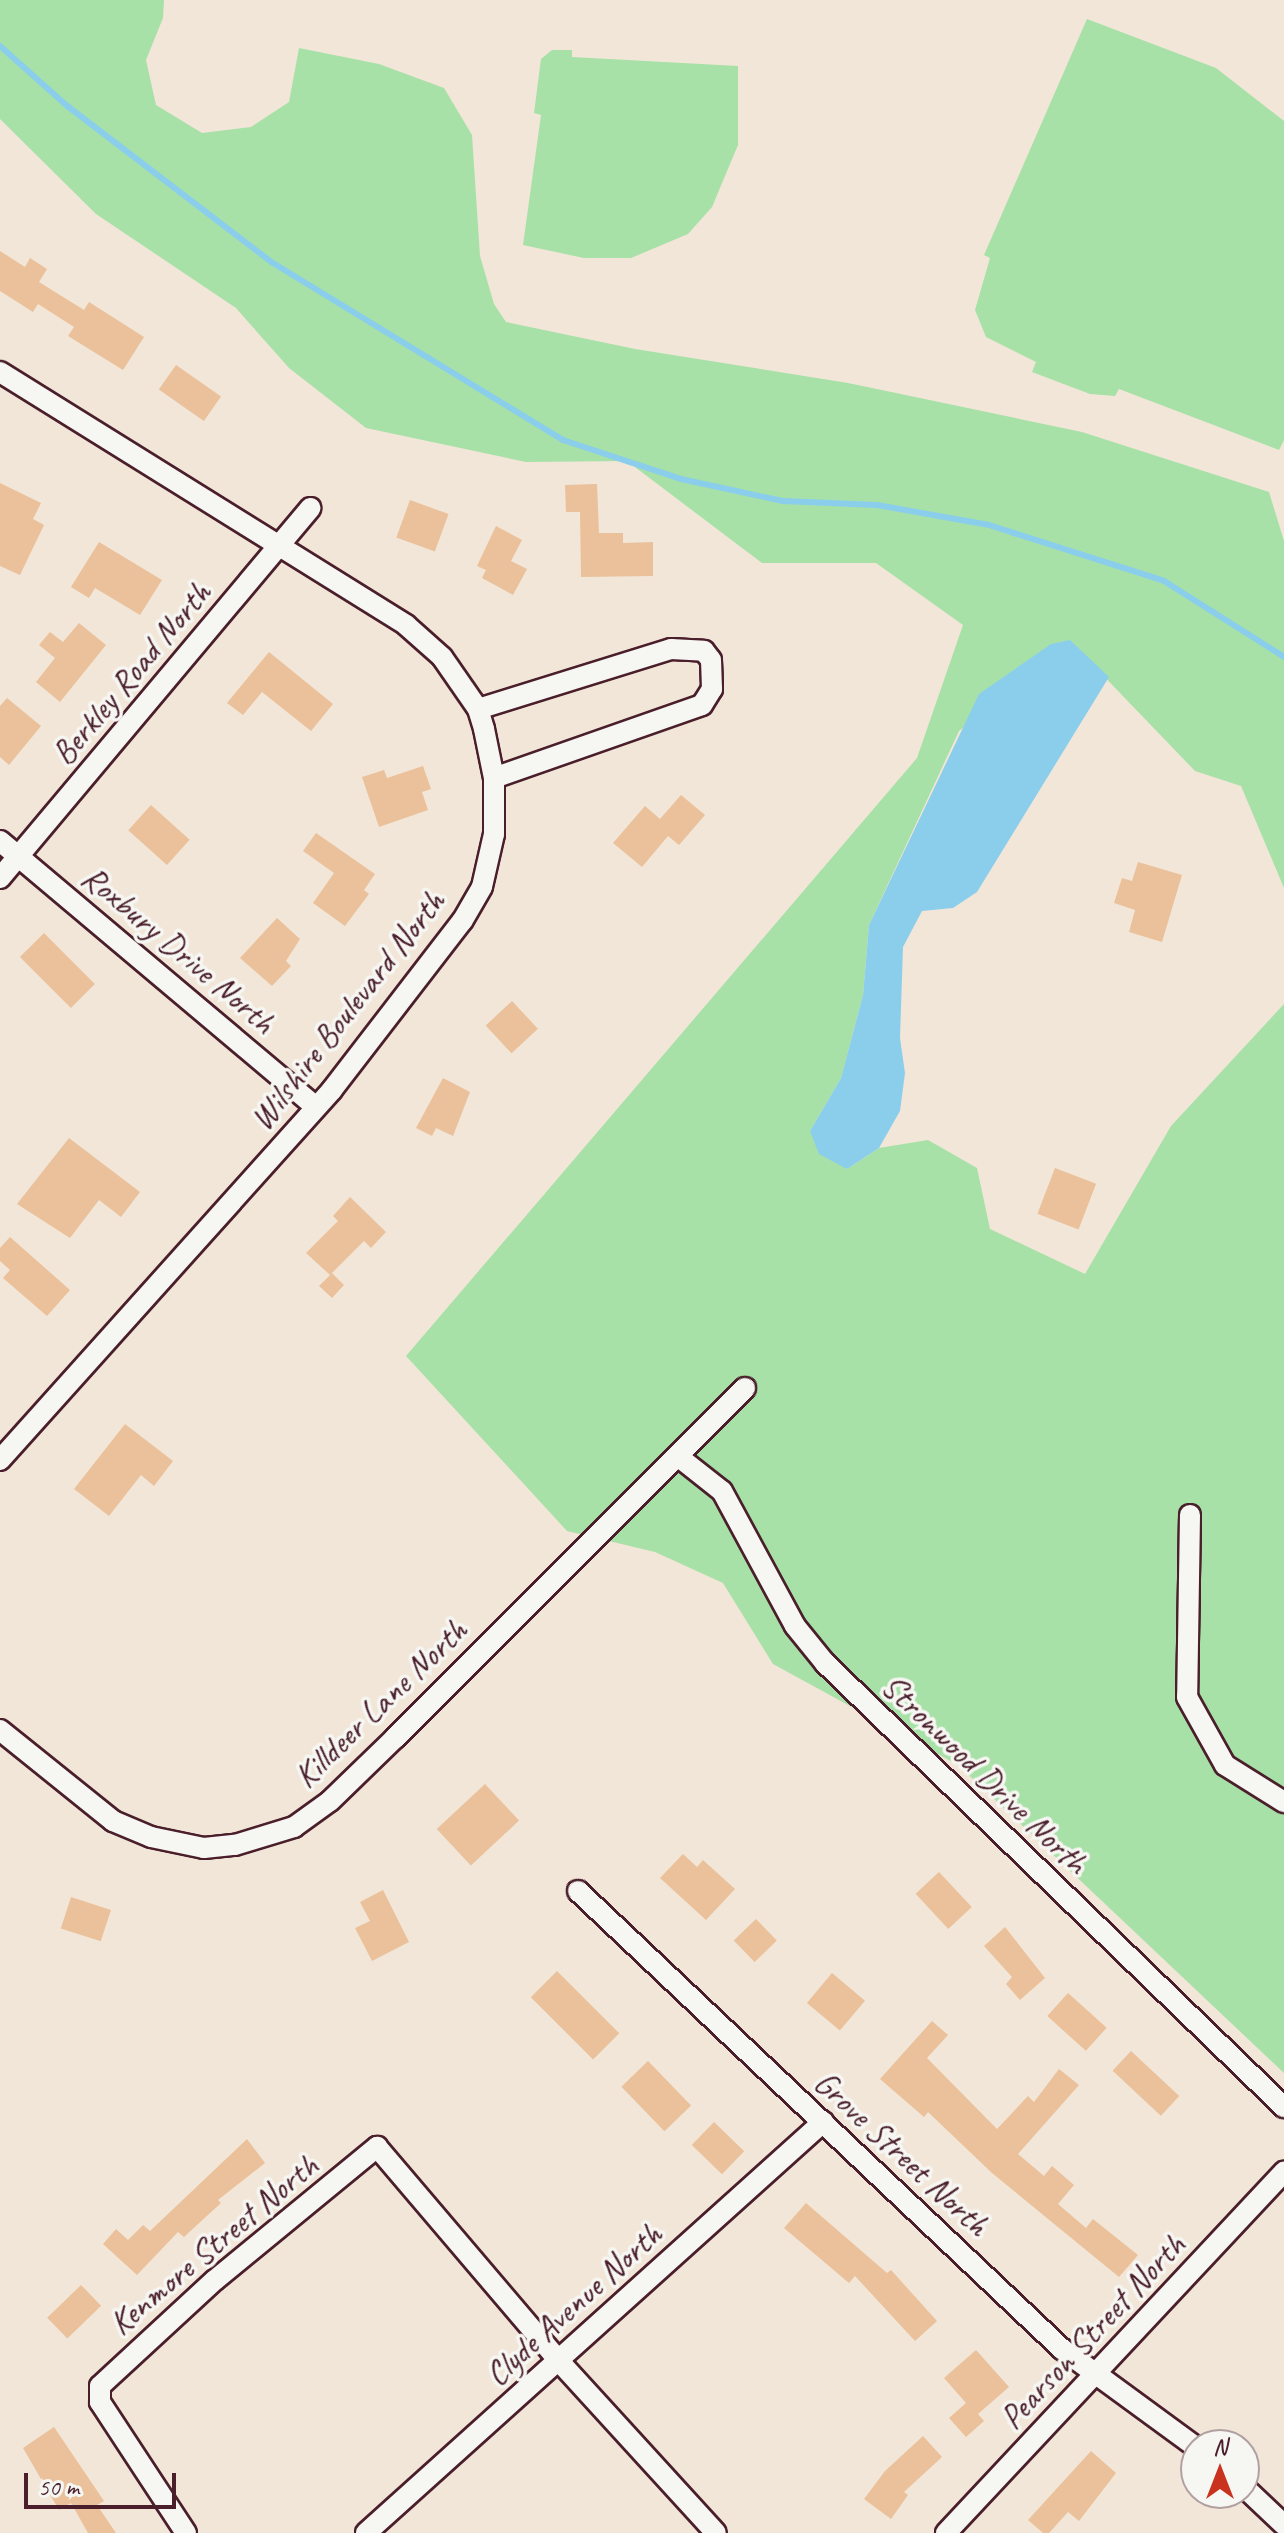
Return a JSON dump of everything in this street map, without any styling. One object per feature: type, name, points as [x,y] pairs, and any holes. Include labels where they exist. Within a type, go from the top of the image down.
[{"type":"street","name":"Wilshire Boulevard North","points":[[0,372],[406,625],[442,657],[478,709],[494,778],[494,834],[482,887],[432,961],[316,1107],[0,1460]]},
{"type":"street","name":"Berkley Road North","points":[[0,878],[281,548],[310,508]]},
{"type":"street","points":[[478,709],[671,649],[704,651],[711,660],[712,689],[702,705],[494,778]]},
{"type":"street","name":"Roxbury Drive North","points":[[0,841],[316,1107]]},
{"type":"street","name":"Killdeer Lane North","points":[[0,1730],[82,1799],[138,1832],[204,1848],[259,1841],[294,1827],[330,1801],[680,1458],[745,1388]]},
{"type":"street","name":"Stronwood Drive North","points":[[680,1458],[722,1491],[795,1626],[825,1663],[1284,2107]]},
{"type":"street","points":[[1190,1515],[1187,1697],[1225,1765],[1284,1802]]},
{"type":"street","name":"Grove Street North","points":[[578,1891],[1095,2377],[1180,2436]]},
{"type":"street","name":"Clyde Avenue North","points":[[366,2533],[823,2122]]},
{"type":"street","name":"Kenmore Street North","points":[[186,2533],[134,2459],[100,2395],[100,2386],[144,2342],[377,2147],[558,2360]]},
{"type":"street","name":"Pearson Street North","points":[[946,2533],[1284,2172]]},
{"type":"street","points":[[558,2360],[716,2533]]},
{"type":"street","points":[[1260,2502],[1284,2525]]},
{"type":"green space","points":[[0,0],[164,0],[163,18],[146,60],[156,105],[202,133],[251,127],[289,102],[299,48],[379,64],[444,88],[472,135],[480,256],[494,304],[506,322],[635,349],[848,383],[1082,432],[1269,492],[1284,541],[1284,888],[1241,786],[1195,771],[1070,641],[959,731],[869,925],[863,995],[841,1078],[810,1131],[847,1169],[879,1148],[928,1140],[977,1168],[990,1229],[1085,1274],[1171,1126],[1284,1004],[1284,2073],[958,1765],[773,1664],[723,1583],[655,1552],[567,1531],[406,1356],[917,758],[963,625],[876,563],[762,563],[627,461],[526,462],[366,428],[289,368],[236,308],[96,214],[0,119]]},
{"type":"green space","points":[[1087,19],[1216,68],[1284,121],[1284,440],[1279,450],[1119,389],[1115,396],[1090,394],[1032,372],[1036,362],[986,337],[975,310],[990,258],[984,255]]},
{"type":"green space","points":[[552,50],[572,50],[572,57],[738,66],[738,145],[712,207],[688,234],[631,258],[584,258],[523,245],[541,115],[534,113],[541,59]]},
{"type":"water","points":[[1070,640],[1109,677],[977,892],[953,908],[922,911],[903,947],[900,1038],[905,1073],[900,1111],[879,1148],[847,1169],[819,1154],[810,1131],[841,1078],[863,995],[869,925],[979,694],[1051,644]]},
{"type":"building","points":[[0,251],[25,267],[30,258],[47,269],[39,282],[84,310],[89,302],[144,337],[123,370],[68,336],[74,327],[38,304],[33,312],[0,291]]},
{"type":"building","points":[[176,365],[221,397],[204,421],[159,390]]},
{"type":"building","points":[[0,483],[41,503],[33,519],[44,525],[20,575],[0,566]]},
{"type":"building","points":[[597,484],[599,533],[623,533],[623,543],[653,542],[653,576],[581,577],[580,512],[566,512],[565,485]]},
{"type":"building","points":[[410,500],[449,514],[435,552],[396,538]]},
{"type":"building","points":[[496,526],[522,540],[511,561],[527,569],[513,595],[482,578],[486,570],[477,566]]},
{"type":"building","points":[[99,542],[162,580],[140,615],[95,588],[89,598],[71,587]]},
{"type":"building","points":[[79,623],[106,645],[60,702],[36,682],[55,658],[39,645],[50,632],[63,642]]},
{"type":"building","points":[[269,652],[333,704],[311,731],[262,692],[243,715],[227,703]]},
{"type":"building","points":[[7,698],[41,726],[9,765],[0,757],[0,706]]},
{"type":"building","points":[[423,766],[431,789],[422,792],[428,810],[379,827],[362,777],[384,770],[387,778]]},
{"type":"building","points":[[681,795],[705,815],[679,845],[668,836],[642,867],[613,843],[645,806],[660,819]]},
{"type":"building","points":[[151,805],[190,840],[167,865],[128,830]]},
{"type":"building","points":[[316,833],[375,874],[364,890],[369,894],[345,926],[313,903],[334,873],[303,851]]},
{"type":"building","points":[[1138,862],[1182,875],[1162,942],[1129,932],[1135,910],[1114,903],[1122,878],[1132,881]]},
{"type":"building","points":[[277,918],[300,939],[286,961],[291,966],[272,986],[240,958]]},
{"type":"building","points":[[44,933],[95,984],[71,1008],[20,957]]},
{"type":"building","points":[[512,1001],[538,1029],[512,1053],[486,1026]]},
{"type":"building","points":[[443,1078],[470,1092],[453,1136],[436,1128],[432,1136],[416,1128]]},
{"type":"building","points":[[69,1138],[140,1192],[121,1217],[99,1200],[70,1238],[17,1204]]},
{"type":"building","points":[[1055,1168],[1096,1184],[1079,1230],[1037,1214]]},
{"type":"building","points":[[350,1197],[386,1232],[371,1248],[364,1241],[332,1273],[344,1285],[332,1298],[319,1286],[330,1275],[306,1253],[338,1221],[333,1216]]},
{"type":"building","points":[[10,1237],[70,1290],[47,1316],[3,1278],[10,1270],[0,1261],[0,1248]]},
{"type":"building","points":[[125,1424],[173,1461],[154,1486],[141,1475],[109,1516],[74,1489]]},
{"type":"building","points":[[485,1784],[519,1821],[471,1866],[437,1829]]},
{"type":"building","points":[[683,1854],[697,1867],[703,1860],[735,1889],[706,1920],[660,1878]]},
{"type":"building","points":[[939,1872],[972,1907],[948,1929],[916,1894]]},
{"type":"building","points":[[383,1890],[409,1942],[372,1961],[355,1928],[370,1921],[360,1902]]},
{"type":"building","points":[[71,1897],[111,1910],[101,1941],[61,1928]]},
{"type":"building","points":[[756,1919],[777,1941],[755,1962],[734,1941]]},
{"type":"building","points":[[1005,1927],[1045,1978],[1020,2000],[1006,1984],[1012,1977],[984,1946]]},
{"type":"building","points":[[557,1971],[619,2033],[593,2059],[531,1997]]},
{"type":"building","points":[[832,1973],[865,2001],[840,2031],[807,2003]]},
{"type":"building","points":[[1068,1993],[1107,2028],[1086,2051],[1047,2016]]},
{"type":"building","points":[[932,2021],[948,2035],[927,2058],[997,2129],[1028,2096],[1034,2102],[1059,2069],[1079,2085],[1018,2154],[1044,2176],[1052,2166],[1074,2185],[1058,2204],[1086,2228],[1093,2219],[1138,2255],[1119,2277],[992,2173],[928,2112],[924,2117],[880,2079]]},
{"type":"building","points":[[1131,2051],[1179,2096],[1161,2116],[1113,2071]]},
{"type":"building","points":[[648,2061],[691,2106],[664,2131],[621,2087]]},
{"type":"building","points":[[714,2122],[744,2151],[722,2174],[692,2145]]},
{"type":"building","points":[[247,2139],[265,2163],[218,2200],[221,2203],[184,2237],[178,2232],[137,2275],[103,2244],[116,2229],[128,2240],[143,2225],[150,2231]]},
{"type":"building","points":[[806,2203],[887,2273],[891,2270],[937,2321],[915,2341],[855,2276],[849,2283],[784,2228]]},
{"type":"building","points":[[81,2285],[101,2306],[67,2339],[47,2318]]},
{"type":"building","points":[[976,2350],[1009,2387],[978,2414],[984,2421],[966,2437],[949,2418],[966,2403],[944,2378]]},
{"type":"building","points":[[54,2427],[104,2501],[97,2505],[116,2533],[88,2533],[71,2503],[59,2510],[23,2448]]},
{"type":"building","points":[[923,2436],[942,2457],[904,2492],[908,2495],[891,2519],[864,2499],[885,2471]]},
{"type":"building","points":[[1091,2451],[1116,2473],[1079,2521],[1068,2512],[1049,2533],[1043,2533],[1028,2520]]},
{"type":"waterway","points":[[0,46],[66,105],[273,263],[563,440],[681,479],[783,501],[877,505],[989,525],[1164,581],[1284,657]]}]
